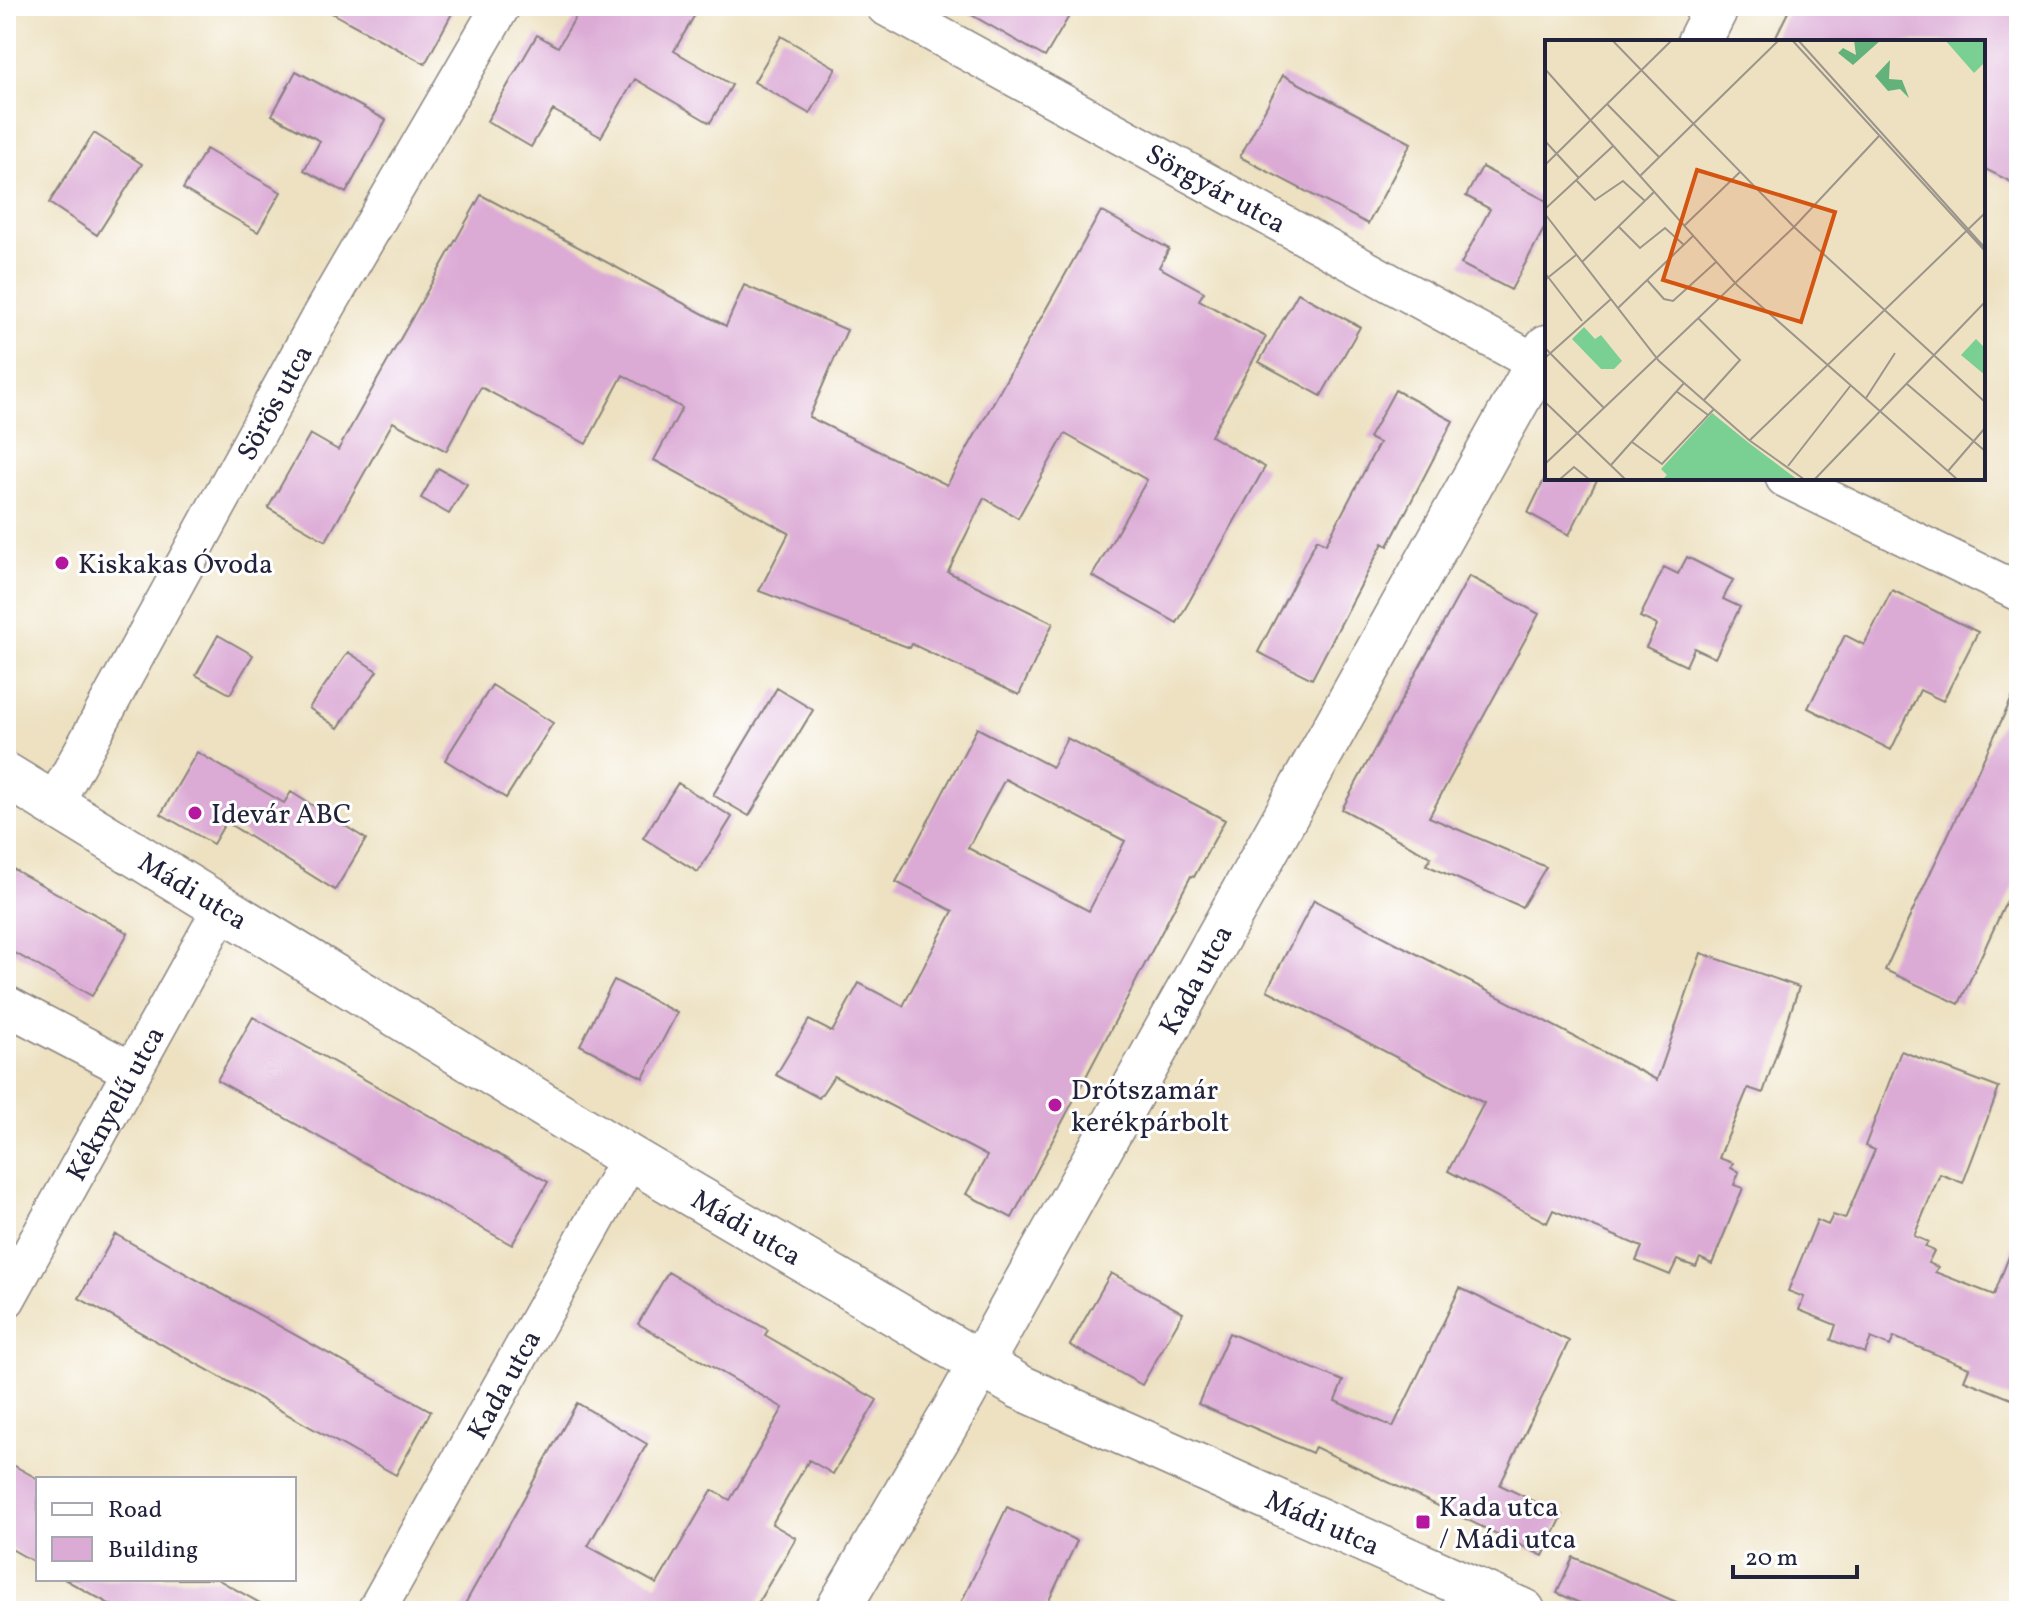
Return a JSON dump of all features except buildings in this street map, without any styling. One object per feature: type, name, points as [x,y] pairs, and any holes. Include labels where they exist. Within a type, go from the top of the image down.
[{"type":"street","name":"Sörös utca","points":[[54,804],[322,314],[501,6]]},
{"type":"street","name":"Sörgyár utca","points":[[885,6],[1544,360]]},
{"type":"street","points":[[1700,40],[1717,6]]},
{"type":"street","name":"Kada utca","points":[[837,1611],[980,1364],[1544,360]]},
{"type":"street","points":[[1789,480],[2019,592]]},
{"type":"street","name":"Mádi utca","points":[[6,775],[630,1158],[1020,1387],[1523,1611]]},
{"type":"street","name":"Kéknyelű utca","points":[[6,1299],[223,907]]},
{"type":"street","points":[[6,1005],[132,1071]]},
{"type":"street","name":"Kada utca","points":[[376,1611],[594,1217],[630,1158]]},
{"type":"place","name":"Kiskakas Óvoda","points":[[62,563]]},
{"type":"place","name":"Idevár ABC","points":[[195,813]]},
{"type":"place","name":"Drótszamár kerékpárbolt","points":[[1055,1105]]},
{"type":"place","name":"Kada utca / Mádi utca","points":[[1423,1522]]}]
